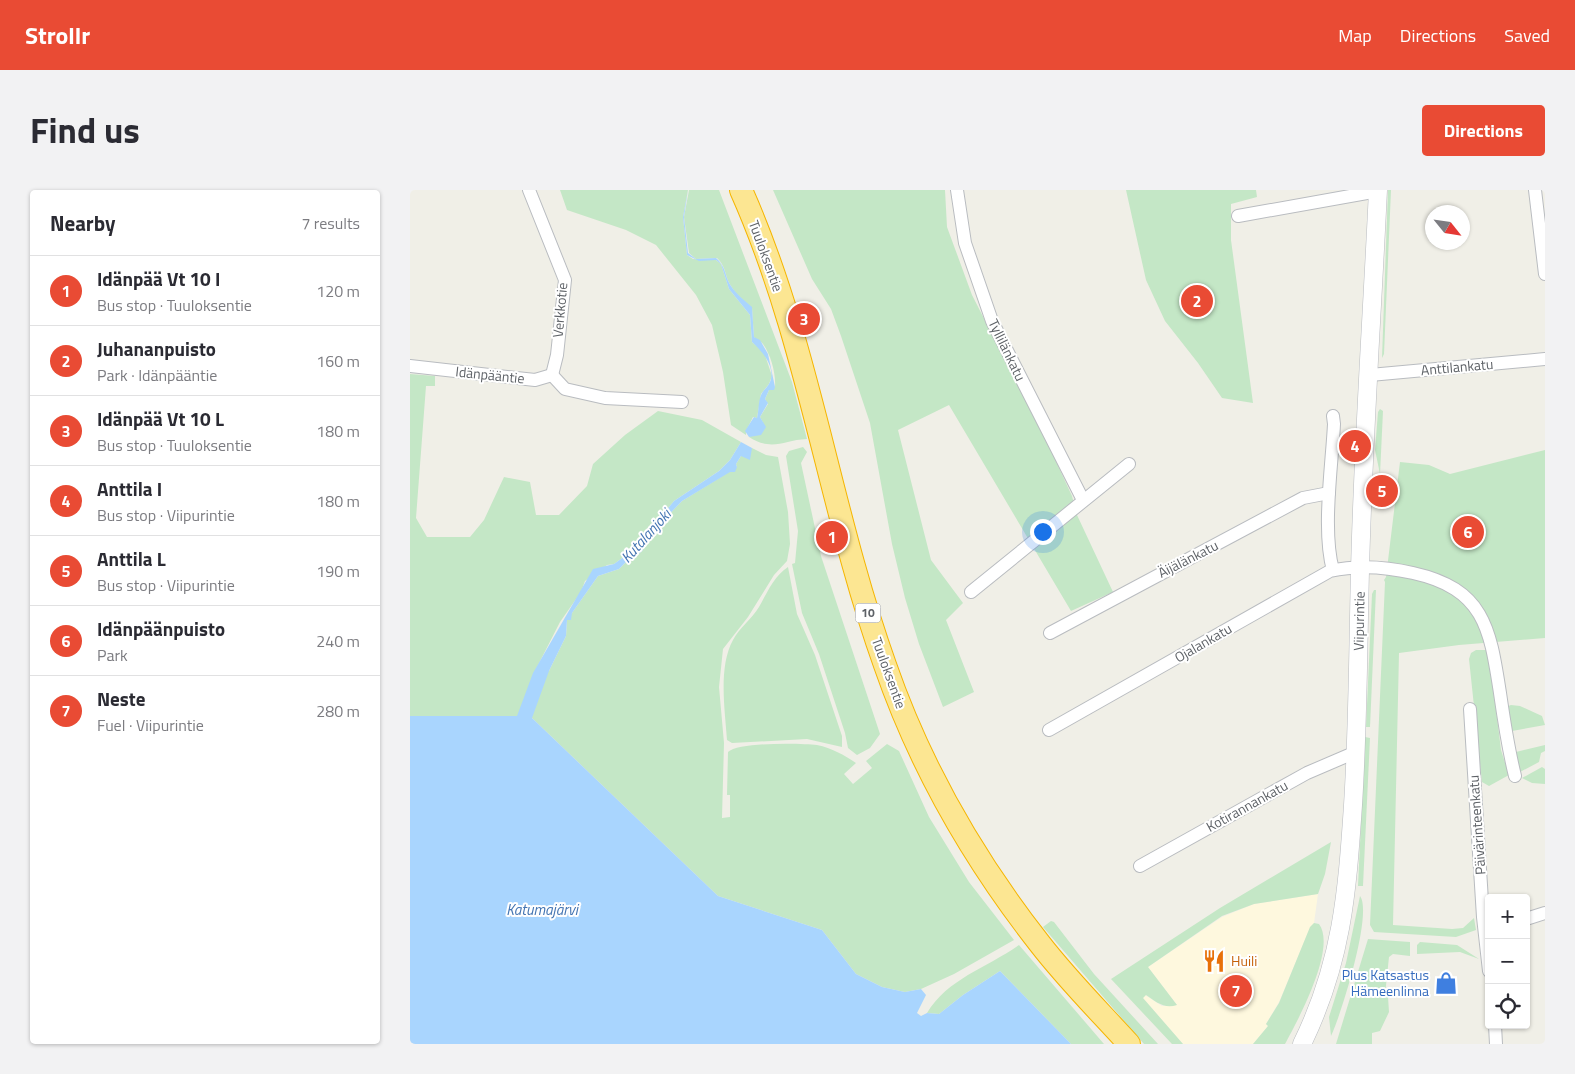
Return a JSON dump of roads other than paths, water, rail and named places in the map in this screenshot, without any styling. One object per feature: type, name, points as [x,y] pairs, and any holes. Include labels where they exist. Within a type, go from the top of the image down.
[{"type":"highway","name":"Tuuloksentie","points":[[741,190],[765,248],[804,369],[846,537],[885,666],[932,776],[972,848],[1034,936],[1128,1044]]},
{"type":"main road","name":"Viipurintie","points":[[1308,1042],[1334,963],[1347,890],[1356,752],[1360,568],[1378,190]]},
{"type":"street","name":"Verkkotie","points":[[529,190],[565,280],[557,354],[552,375]]},
{"type":"street","name":"Tyllilänkatu","points":[[958,190],[965,243],[992,321],[1083,500]]},
{"type":"street","points":[[1238,216],[1378,190]]},
{"type":"street","points":[[1536,190],[1545,274]]},
{"type":"street","name":"Anttilankatu","points":[[1370,375],[1545,359]]},
{"type":"street","name":"Idänpääntie","points":[[410,366],[536,380],[552,375]]},
{"type":"street","points":[[552,375],[565,389],[605,398],[682,402]]},
{"type":"street","points":[[1333,416],[1329,493],[1330,558],[1334,570]]},
{"type":"street","points":[[971,592],[1129,464]]},
{"type":"street","name":"Äijälänkatu","points":[[1050,632],[1303,498],[1329,493]]},
{"type":"street","name":"Ojalankatu","points":[[1049,730],[1334,570],[1360,568],[1406,571],[1432,577],[1454,587],[1473,604],[1486,625],[1493,645],[1506,740],[1516,776]]},
{"type":"street","name":"Päivärinteenkatu","points":[[1470,709],[1485,908]]},
{"type":"street","name":"Kotirannankatu","points":[[1140,866],[1307,773],[1356,752]]},
{"type":"street","points":[[1530,918],[1545,913]]},
{"type":"street","points":[[1494,1029],[1496,1044]]},
{"type":"water","points":[[688,190],[684,217],[688,253],[696,259],[716,258],[720,262],[724,268],[733,289],[752,307],[754,337],[760,340],[768,354],[775,387],[774,390],[769,390],[765,399],[768,403],[760,417],[766,427],[761,435],[749,437],[745,431],[754,417],[757,418],[761,395],[769,384],[771,376],[770,365],[752,342],[750,315],[729,289],[721,264],[716,260],[699,261],[687,255],[683,217]]},
{"type":"water","name":"Katumajärvi","points":[[741,442],[752,448],[750,460],[741,456],[736,464],[735,472],[730,472],[682,501],[657,527],[642,551],[619,569],[598,576],[572,613],[571,620],[567,620],[566,636],[549,671],[532,718],[718,896],[822,930],[856,974],[882,987],[905,992],[921,989],[926,995],[917,1013],[921,1016],[927,1013],[939,1014],[963,995],[1000,971],[1071,1044],[410,1044],[410,716],[517,716],[533,673],[593,569],[614,564],[625,556],[641,541],[674,501],[719,471],[730,460]]},
{"type":"place","name":"Juhananpuisto","points":[[1197,301]]},
{"type":"place","name":"Idänpää Vt 10 L","points":[[804,319]]},
{"type":"place","name":"Anttila I","points":[[1355,446]]},
{"type":"place","name":"Anttila L","points":[[1382,491]]},
{"type":"place","name":"Idänpäänpuisto","points":[[1468,532]]},
{"type":"place","name":"Idänpää Vt 10 I","points":[[832,537]]},
{"type":"place","name":"Huili","points":[[1214,961]]},
{"type":"place","name":"Plus Katsastus Hämeenlinna","points":[[1446,983]]},
{"type":"place","name":"Neste","points":[[1236,991]]},
{"type":"water label","name":"Kutalanjoki","points":[[646,536]]}]
